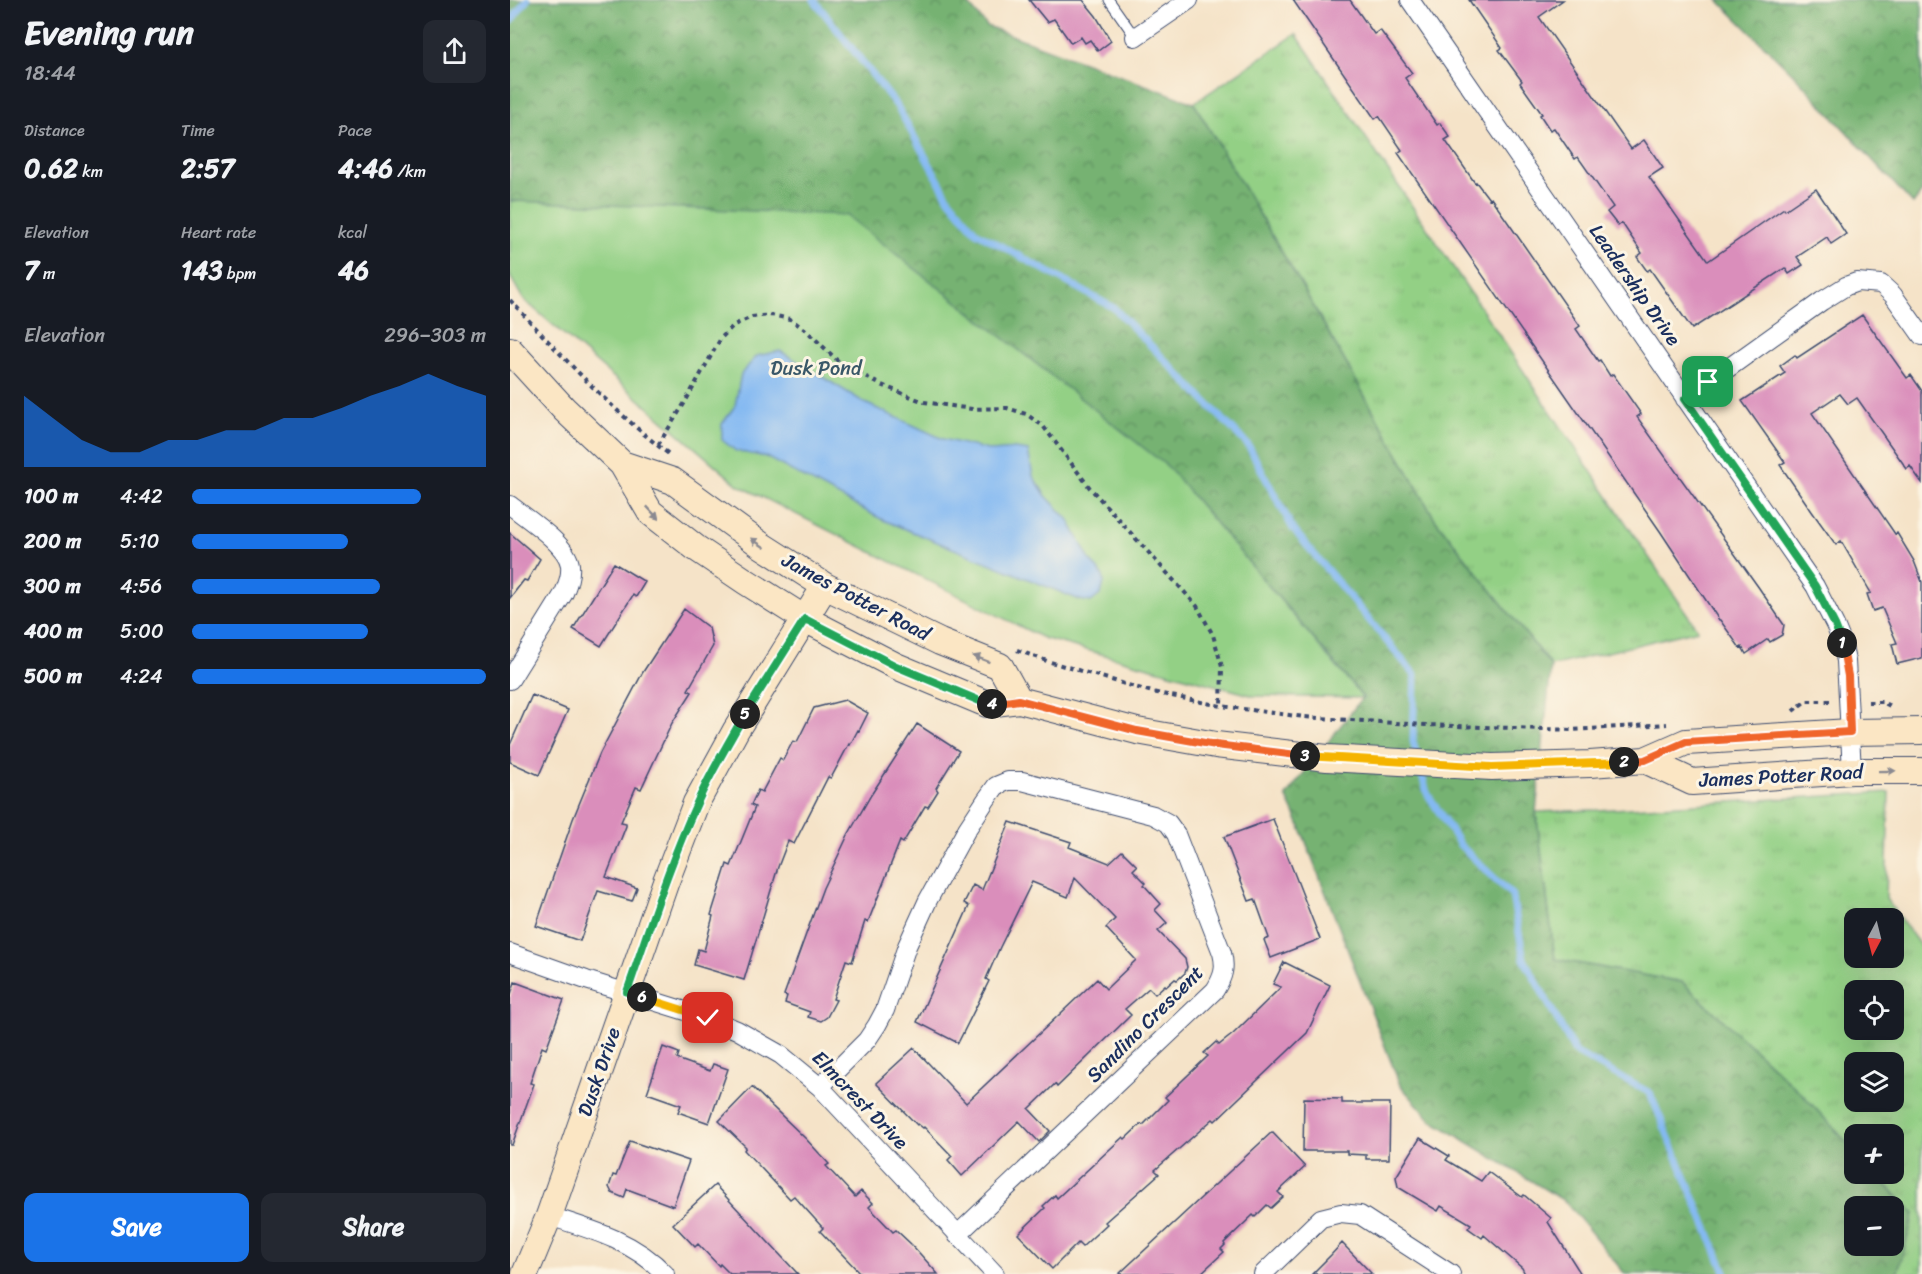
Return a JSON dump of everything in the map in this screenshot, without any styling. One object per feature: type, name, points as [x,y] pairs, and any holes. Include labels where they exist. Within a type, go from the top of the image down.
[{"type":"main road","name":"James Potter Road","points":[[510,350],[564,409],[622,464],[650,512],[696,548],[805,619],[896,666],[987,704],[1019,700],[1137,731],[1216,745],[1327,758],[1492,767],[1645,760],[1686,742],[1850,732],[1922,731]]},
{"type":"main road","name":"James Potter Road","points":[[622,464],[673,481],[761,545],[825,586],[940,642],[1000,666],[1019,700]]},
{"type":"main road","name":"Dusk Drive","points":[[525,1274],[549,1216],[696,803],[736,730],[825,586]]},
{"type":"main road","name":"James Potter Road","points":[[1645,760],[1692,782],[1852,771],[1922,771]]},
{"type":"street","points":[[1136,37],[1189,0]]},
{"type":"street","name":"Leadership Drive","points":[[1410,0],[1815,586],[1835,625],[1846,661],[1852,771]]},
{"type":"street","points":[[1685,399],[1822,301],[1857,282],[1881,284],[1893,295],[1922,336]]},
{"type":"street","points":[[510,505],[560,546],[570,562],[570,578],[564,592],[510,680]]},
{"type":"street","name":"Sandino Crescent","points":[[820,1087],[867,1040],[878,1025],[907,946],[928,900],[967,829],[996,786],[1008,781],[1022,781],[1153,815],[1168,823],[1176,834],[1222,953],[1225,964],[1222,978],[1215,990],[957,1235]]},
{"type":"street","name":"Elmcrest Drive","points":[[510,953],[708,1018],[737,1030],[782,1055],[820,1087],[994,1274]]},
{"type":"street","points":[[1263,1274],[1321,1218],[1341,1213],[1360,1215],[1451,1274]]},
{"type":"street","points":[[549,1216],[626,1244],[644,1255],[665,1274]]},
{"type":"lane","points":[[1109,0],[1136,37]]},
{"type":"path","points":[[510,300],[564,359],[605,399],[676,459]]},
{"type":"path","points":[[658,445],[721,338],[734,325],[752,317],[771,315],[790,320],[806,330],[839,362],[879,384],[924,402],[972,409],[1007,408],[1026,414],[1043,426],[1090,488],[1197,606],[1213,635],[1222,667],[1221,706]]},
{"type":"path","points":[[1014,649],[1047,662],[1152,692],[1221,706],[1304,717],[1425,725],[1533,728]]},
{"type":"green space","points":[[510,0],[965,0],[987,26],[1194,103],[1435,519],[1551,666],[1536,812],[1555,959],[1682,982],[1802,1094],[1844,1139],[1844,1184],[1885,1184],[1897,1196],[1844,1196],[1844,1256],[1902,1256],[1897,1274],[1625,1274],[1566,1202],[1431,1120],[1400,1085],[1286,796],[1363,697],[1168,467],[846,215],[510,201]]},
{"type":"green space","points":[[1718,0],[1922,0],[1922,192],[1913,204],[1795,76]]},
{"type":"green space","points":[[1296,34],[1698,630],[1551,666],[1435,519],[1194,103]]},
{"type":"green space","name":"Dusk Pond","points":[[510,201],[846,215],[1168,467],[1363,698],[1254,696],[1043,638],[738,485],[523,299],[510,276]]},
{"type":"green space","points":[[1889,792],[1886,899],[1893,908],[1844,908],[1844,968],[1904,968],[1904,924],[1922,948],[1922,1274],[1897,1274],[1904,1256],[1914,1214],[1904,1203],[1904,1196],[1897,1196],[1885,1184],[1904,1184],[1904,1124],[1844,1124],[1844,1139],[1802,1094],[1682,982],[1555,960],[1536,812]]},
{"type":"green space","points":[[1904,1203],[1914,1214],[1904,1249]]},
{"type":"water","points":[[780,351],[865,403],[943,439],[992,451],[1015,449],[1028,451],[1033,476],[1046,496],[1068,519],[1090,560],[1103,576],[1101,594],[1091,602],[1080,600],[883,520],[766,457],[736,451],[722,440],[722,424],[735,406],[741,374],[757,356]]},
{"type":"building","points":[[1029,0],[1083,0],[1111,41],[1098,51],[1090,40],[1085,43],[1081,37],[1071,43],[1054,19],[1047,22]]},
{"type":"building","points":[[1293,0],[1350,0],[1374,34],[1380,30],[1412,73],[1405,78],[1437,125],[1440,123],[1450,137],[1445,140],[1475,183],[1489,199],[1491,198],[1580,326],[1576,329],[1610,376],[1613,374],[1641,414],[1637,417],[1784,625],[1782,635],[1770,642],[1768,639],[1746,654],[1742,647],[1740,648],[1398,153],[1402,150],[1379,116],[1375,119]]},
{"type":"building","points":[[1469,0],[1563,0],[1539,17],[1631,149],[1644,140],[1663,168],[1649,177],[1708,261],[1784,208],[1785,210],[1816,189],[1846,234],[1831,244],[1827,237],[1797,257],[1803,265],[1789,274],[1785,268],[1692,329],[1650,269],[1647,271],[1637,257],[1642,253],[1622,223],[1618,226],[1607,212],[1613,207],[1578,157],[1575,159],[1554,128],[1550,130],[1540,115],[1542,114],[1520,83],[1522,81],[1499,50],[1502,48]]},
{"type":"building","points":[[1862,315],[1907,378],[1911,375],[1922,391],[1922,483],[1910,466],[1907,469],[1857,398],[1848,404],[1840,394],[1812,413],[1895,534],[1897,533],[1914,561],[1922,582],[1922,658],[1897,664],[1892,644],[1897,643],[1882,608],[1873,611],[1867,594],[1871,593],[1841,541],[1836,545],[1813,513],[1780,465],[1785,462],[1742,401],[1785,373],[1780,366],[1795,355],[1797,358]]},
{"type":"building","points":[[510,533],[540,559],[527,581],[524,580],[510,598]]},
{"type":"building","points":[[614,563],[645,582],[636,597],[633,595],[601,646],[573,629]]},
{"type":"building","points":[[684,609],[709,628],[713,646],[688,690],[692,692],[672,723],[641,789],[636,787],[621,822],[626,823],[626,826],[606,877],[637,888],[632,901],[598,891],[580,941],[536,926],[573,819],[600,753],[643,672]]},
{"type":"building","points":[[532,695],[568,710],[539,775],[510,762],[510,745]]},
{"type":"building","points":[[845,700],[868,713],[831,778],[828,777],[794,844],[788,841],[744,980],[694,965],[698,949],[704,951],[713,916],[711,915],[727,864],[731,866],[755,807],[751,805],[758,790],[762,792],[780,758],[783,760],[793,741],[797,742],[814,708]]},
{"type":"building","points":[[917,724],[959,751],[936,788],[938,791],[928,807],[925,806],[903,843],[900,841],[868,922],[865,921],[852,962],[846,960],[833,999],[836,1000],[827,1017],[821,1021],[808,1017],[810,1012],[785,1003],[787,996],[784,995],[823,888],[848,835]]},
{"type":"building","points":[[1273,819],[1320,939],[1271,958],[1264,940],[1269,938],[1255,899],[1249,901],[1224,837]]},
{"type":"building","points":[[1010,822],[1071,842],[1069,847],[1109,863],[1122,851],[1137,866],[1133,870],[1161,904],[1155,910],[1167,923],[1158,931],[1185,959],[1187,967],[1185,973],[1177,980],[1175,979],[1166,987],[1165,985],[1155,994],[1149,988],[1125,1009],[1131,1015],[1057,1087],[1055,1084],[1029,1109],[1050,1131],[1039,1142],[1019,1121],[962,1176],[948,1160],[952,1156],[924,1127],[917,1125],[876,1083],[914,1048],[966,1103],[1097,979],[1106,989],[1136,960],[1106,928],[1115,919],[1075,878],[1068,897],[1032,882],[986,979],[989,981],[958,1043],[917,1022],[969,906],[964,903],[973,885],[982,890]]},
{"type":"building","points":[[1284,962],[1330,985],[1307,1033],[1215,1121],[1213,1119],[1155,1170],[1159,1174],[1105,1222],[1107,1224],[1082,1247],[1078,1243],[1052,1269],[1018,1234],[1055,1195],[1057,1198],[1123,1137],[1125,1139],[1141,1124],[1143,1125],[1168,1100],[1165,1097],[1208,1056],[1204,1053],[1216,1042],[1219,1045],[1233,1034],[1281,987],[1273,984]]},
{"type":"building","points":[[515,982],[564,1000],[546,1049],[542,1047],[530,1083],[534,1084],[512,1145],[510,1145],[510,997]]},
{"type":"building","points":[[663,1047],[679,1053],[677,1059],[710,1071],[713,1064],[728,1069],[709,1123],[678,1112],[681,1105],[647,1093]]},
{"type":"building","points":[[752,1087],[806,1139],[829,1164],[826,1166],[855,1197],[861,1191],[873,1203],[869,1207],[893,1232],[896,1230],[912,1245],[938,1274],[861,1274],[820,1231],[823,1228],[794,1196],[790,1199],[744,1150],[746,1147],[719,1121]]},
{"type":"building","points":[[1304,1098],[1342,1099],[1342,1103],[1390,1103],[1389,1159],[1366,1159],[1366,1155],[1347,1154],[1347,1151],[1303,1151]]},
{"type":"building","points":[[1272,1132],[1305,1167],[1278,1192],[1283,1197],[1271,1208],[1267,1205],[1255,1217],[1253,1215],[1224,1243],[1221,1249],[1224,1252],[1200,1274],[1119,1274]]},
{"type":"building","points":[[1420,1138],[1449,1156],[1446,1160],[1481,1181],[1488,1172],[1522,1197],[1524,1195],[1551,1218],[1548,1222],[1581,1274],[1525,1274],[1522,1268],[1484,1235],[1482,1238],[1468,1228],[1471,1224],[1441,1206],[1438,1211],[1398,1187],[1396,1177]]},
{"type":"building","points":[[630,1141],[689,1161],[673,1206],[627,1189],[624,1198],[612,1193],[609,1187],[613,1175],[616,1176]]},
{"type":"building","points":[[715,1185],[798,1274],[730,1274],[698,1244],[695,1247],[673,1224]]},
{"type":"building","points":[[1342,1243],[1372,1274],[1312,1274],[1331,1255]]},
{"type":"waterway","points":[[510,22],[527,0]]},
{"type":"waterway","points":[[814,0],[897,106],[949,199],[976,232],[1114,308],[1248,445],[1293,529],[1415,675],[1413,741],[1417,757]]},
{"type":"waterway","points":[[1420,768],[1427,793],[1460,845],[1512,895],[1524,959],[1575,1052],[1650,1093],[1726,1274]]},
{"type":"route","points":[[708,1018],[627,992],[696,803],[736,730],[805,619],[896,666],[987,704],[1019,700],[1137,731],[1216,745],[1327,758],[1492,767],[1590,764],[1645,760],[1686,742],[1850,732],[1846,661],[1835,625],[1815,586],[1685,399],[1708,382]]}]
